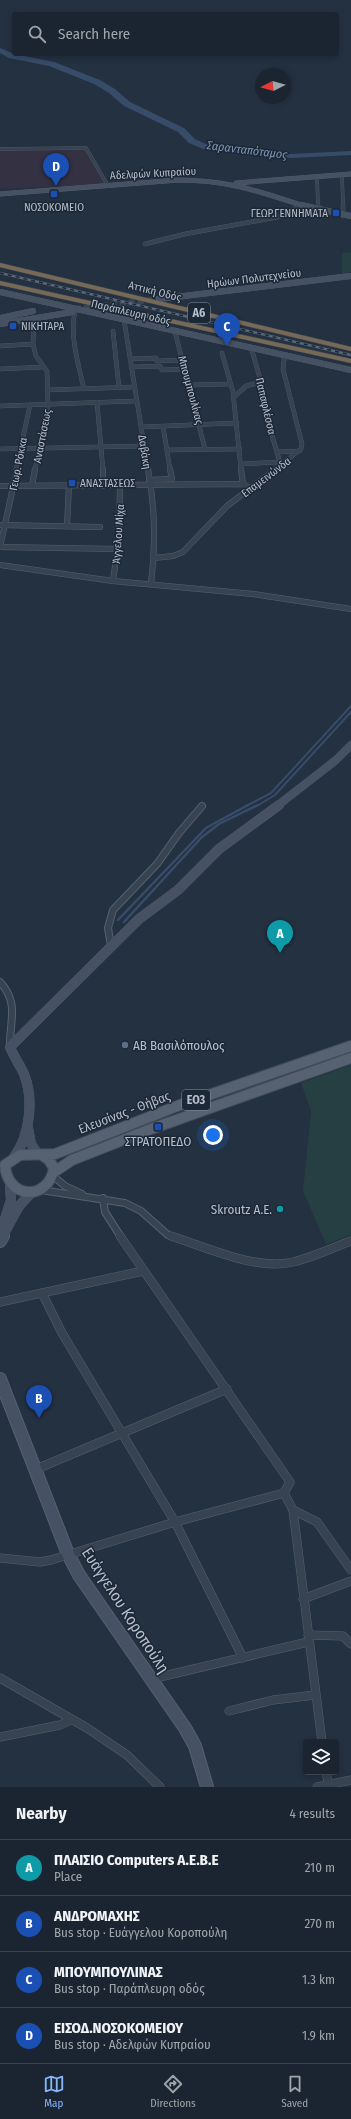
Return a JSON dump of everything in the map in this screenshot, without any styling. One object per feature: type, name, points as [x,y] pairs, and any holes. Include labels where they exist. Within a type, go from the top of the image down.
[{"type":"highway","name":"Αττική Οδός","points":[[0,265],[351,349]]},
{"type":"highway","name":"Αττική Οδός","points":[[0,284],[16,286],[351,361]]},
{"type":"main road","name":"Ελευσίνας - Θήβας","points":[[6,1163],[26,1153],[40,1155],[55,1154],[180,1106],[351,1046]]},
{"type":"main road","name":"Ελευσίνας - Θήβας","points":[[35,1191],[49,1184],[54,1174],[72,1160],[151,1129],[351,1058]]},
{"type":"main road","points":[[40,1155],[52,1165],[54,1174]]},
{"type":"main road","points":[[6,1163],[2,1176],[6,1185],[18,1191],[35,1191]]},
{"type":"street","points":[[0,148],[86,148],[108,186]]},
{"type":"street","points":[[342,174],[345,197],[343,216]]},
{"type":"street","points":[[233,184],[351,174]]},
{"type":"street","points":[[317,176],[318,211]]},
{"type":"street","name":"Αδελφών Κυπραίου","points":[[0,194],[189,180],[233,184],[318,211],[351,216]]},
{"type":"street","points":[[145,244],[185,234],[278,217],[300,206]]},
{"type":"street","name":"Ηρώων Πολυτεχνείου","points":[[159,299],[351,276]]},
{"type":"street","points":[[0,292],[46,308],[88,312]]},
{"type":"street","points":[[0,318],[46,308]]},
{"type":"street","points":[[0,323],[70,310]]},
{"type":"street","points":[[0,323],[70,310]]},
{"type":"street","points":[[70,310],[74,319],[76,352],[84,389]]},
{"type":"street","name":"Παράπλευρη οδός","points":[[70,310],[88,312],[351,370]]},
{"type":"street","name":"Αναστάσεως","points":[[32,486],[48,404],[47,371],[36,356],[33,344],[34,317]]},
{"type":"street","name":"Δαβάκη","points":[[124,320],[154,504],[154,558],[151,584]]},
{"type":"street","points":[[113,331],[119,388]]},
{"type":"street","name":"Μπουμπουλίνας","points":[[175,332],[184,360],[205,449]]},
{"type":"street","points":[[0,346],[33,344]]},
{"type":"street","name":"Παπαφλέσσα","points":[[251,347],[261,382],[266,415],[281,464]]},
{"type":"street","points":[[222,353],[233,398],[242,464],[243,484]]},
{"type":"street","name":"Επαμεινώνδα","points":[[154,558],[173,556],[183,552],[226,506],[300,451],[302,444],[283,369],[283,364],[287,355]]},
{"type":"street","points":[[130,359],[156,358],[157,361],[184,360]]},
{"type":"street","points":[[131,367],[160,366],[162,370],[186,369]]},
{"type":"street","points":[[0,369],[44,367]]},
{"type":"street","points":[[233,398],[246,386],[261,382]]},
{"type":"street","points":[[190,385],[230,384]]},
{"type":"street","points":[[47,390],[134,387]]},
{"type":"street","points":[[0,406],[136,401]]},
{"type":"street","points":[[97,402],[102,447],[103,486]]},
{"type":"street","name":"Γεωρ. Ρόκκα","points":[[0,547],[3,525],[14,486],[20,449],[30,405]]},
{"type":"street","points":[[141,427],[237,423]]},
{"type":"street","points":[[149,480],[172,479],[163,426]]},
{"type":"street","points":[[0,449],[144,446]]},
{"type":"street","points":[[167,450],[240,449]]},
{"type":"street","points":[[278,452],[300,451]]},
{"type":"street","points":[[242,464],[281,464]]},
{"type":"street","points":[[0,486],[150,486],[243,484],[250,488]]},
{"type":"street","points":[[67,526],[69,486]]},
{"type":"street","name":"Άγγελου Μίχα","points":[[113,581],[118,549],[120,486]]},
{"type":"street","points":[[3,525],[100,527]]},
{"type":"street","points":[[0,547],[118,549]]},
{"type":"street","points":[[0,565],[113,581],[253,594],[351,610]]},
{"type":"street","points":[[10,1047],[138,919],[185,884],[219,849],[294,794],[336,760],[351,745]]},
{"type":"street","points":[[111,946],[108,928],[113,910],[157,864],[179,833],[202,806]]},
{"type":"street","points":[[0,982],[7,990],[12,1005],[13,1021],[10,1047],[26,1083],[29,1105],[22,1146],[6,1163]]},
{"type":"street","points":[[26,1123],[31,1144],[40,1155]]},
{"type":"street","points":[[54,1174],[65,1186],[89,1196]]},
{"type":"street","points":[[0,1240],[11,1200],[6,1185]]},
{"type":"street","points":[[0,1240],[12,1218],[35,1191],[116,1200],[134,1206],[168,1235],[243,1259],[264,1263],[292,1262],[351,1241]]},
{"type":"street","points":[[0,1558],[40,1562],[175,1522],[284,1493],[290,1482],[227,1389],[143,1271],[105,1212],[103,1198]]},
{"type":"street","points":[[0,1302],[143,1271]]},
{"type":"street","points":[[42,1293],[62,1333],[175,1522],[243,1658]]},
{"type":"street","name":"Ευάγγελου Κοροπούλη","points":[[0,1379],[5,1406],[34,1470],[68,1554],[79,1575],[195,1746],[207,1787]]},
{"type":"street","points":[[34,1470],[227,1389]]},
{"type":"street","points":[[284,1493],[293,1510],[322,1739]]},
{"type":"street","points":[[293,1510],[317,1522],[351,1570]]},
{"type":"street","points":[[303,1599],[351,1581]]},
{"type":"street","points":[[150,1679],[243,1658],[308,1639],[343,1636],[351,1644]]},
{"type":"street","points":[[0,1678],[87,1728],[127,1755],[160,1787]]},
{"type":"street","points":[[229,1711],[273,1700],[315,1695]]},
{"type":"street","points":[[0,1737],[60,1725],[71,1720]]},
{"type":"street","points":[[326,1775],[328,1786]]},
{"type":"street","points":[[317,1787],[328,1786],[351,1780]]},
{"type":"shaded area","points":[[85,148],[104,184],[0,189],[0,150]]},
{"type":"green space","points":[[351,252],[351,272],[342,274],[342,253]]},
{"type":"green space","points":[[351,1065],[351,1235],[326,1244],[303,1191],[311,1111],[301,1083]]},
{"type":"waterway","name":"Σαρανταπόταμος","points":[[0,50],[12,56],[51,64],[97,82],[112,91],[127,104],[181,130],[192,141],[206,147],[291,156],[351,153]]},
{"type":"waterway","points":[[246,806],[271,793],[351,706]]},
{"type":"waterway","points":[[257,806],[275,795],[351,712]]},
{"type":"waterway","points":[[118,920],[206,828],[248,805]]},
{"type":"waterway","points":[[124,922],[202,837],[219,824],[258,805]]},
{"type":"tunnel","points":[[75,309],[159,299]]},
{"type":"railway","points":[[0,273],[351,355]]},
{"type":"place","name":"ΕΙΣΟΔ.ΝΟΣΟΚΟΜΕΙΟΥ","points":[[56,186]]},
{"type":"place","name":"ΝΟΣΟΚΟΜΕΙΟ","points":[[54,194]]},
{"type":"place","name":"ΓΕΩΡ.ΓΕΝΝΗΜΑΤΑ","points":[[336,213]]},
{"type":"place","name":"ΝΙΚΗΤΑΡΑ","points":[[13,326]]},
{"type":"place","name":"ΜΠΟΥΜΠΟΥΛΙΝΑΣ","points":[[227,346]]},
{"type":"place","name":"ΑΝΑΣΤΑΣΕΩΣ","points":[[72,483]]},
{"type":"place","name":"ΠΛΑΙΣΙΟ Computers Α.Ε.Β.Ε","points":[[280,953]]},
{"type":"place","name":"ΑΒ Βασιλόπουλος","points":[[125,1045]]},
{"type":"place","name":"ΣΤΡΑΤΟΠΕΔΟ","points":[[158,1127]]},
{"type":"place","name":"Skroutz Α.Ε.","points":[[280,1209]]},
{"type":"place","name":"ΑΝΔΡΟΜΑΧΗΣ","points":[[39,1418]]}]
